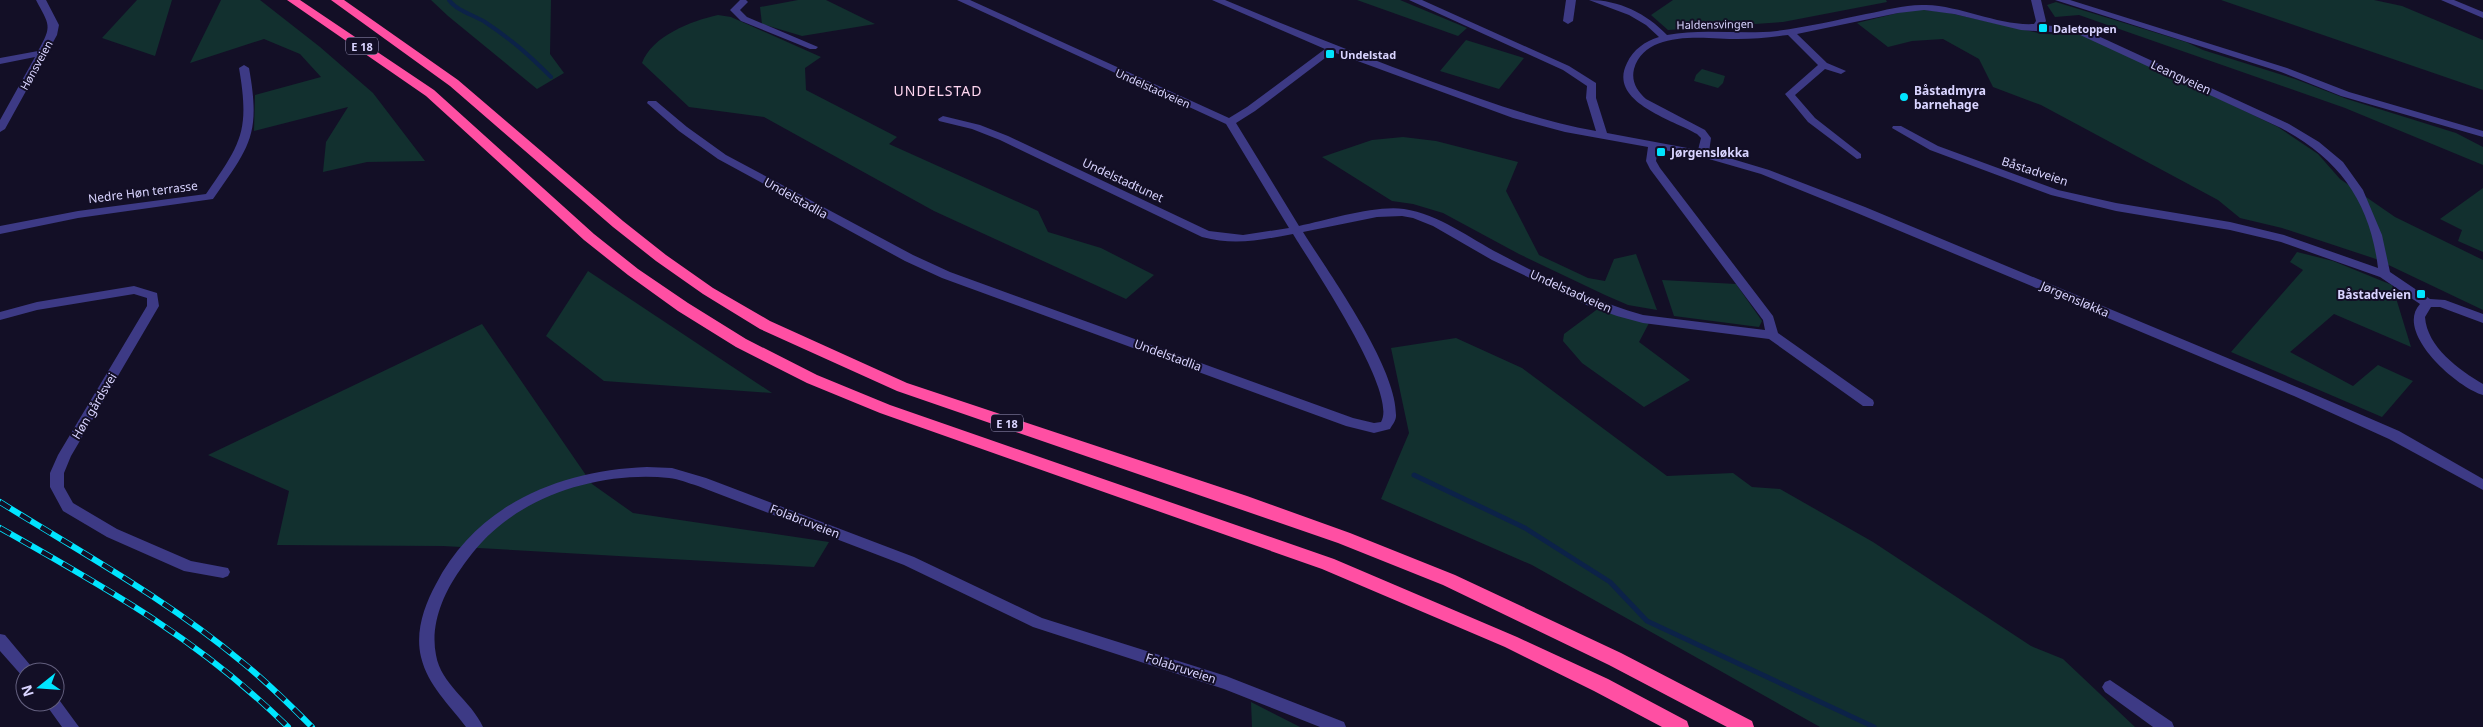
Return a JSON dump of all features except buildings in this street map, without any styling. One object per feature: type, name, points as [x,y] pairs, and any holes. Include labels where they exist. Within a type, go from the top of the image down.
[{"type":"highway","name":"E 18","points":[[293,0],[337,28],[430,93],[589,237],[683,307],[741,343],[812,379],[885,409],[1328,564],[1511,642],[1601,685],[1680,727]]},
{"type":"highway","name":"E 18","points":[[337,0],[454,83],[660,258],[708,291],[765,325],[902,387],[1241,501],[1344,538],[1450,580],[1597,650],[1745,727]]},
{"type":"street","name":"Hønsveien","points":[[0,129],[52,35],[54,25],[40,0]]},
{"type":"street","points":[[755,0],[740,1],[735,10],[744,19],[813,47]]},
{"type":"street","name":"Undelstadveien","points":[[962,0],[1230,122]]},
{"type":"street","name":"Jørgensløkka","points":[[1217,0],[1332,48],[1517,116],[1565,129],[1602,134],[1703,154],[1765,172],[1861,210],[2299,393],[2394,435],[2483,485]]},
{"type":"street","points":[[1414,0],[1566,68],[1585,79],[1592,85],[1591,98],[1602,134]]},
{"type":"street","points":[[1568,21],[1571,0]]},
{"type":"street","points":[[1594,0],[1620,7],[1645,19],[1665,38]]},
{"type":"street","points":[[1896,0],[1905,9]]},
{"type":"street","points":[[2036,0],[2041,22],[2037,26]]},
{"type":"street","points":[[2060,0],[2284,70],[2346,94],[2483,134]]},
{"type":"street","points":[[2446,0],[2483,15]]},
{"type":"street","name":"Leangveien","points":[[1905,9],[1932,8],[2023,27],[2037,26],[2050,30],[2080,31],[2285,126],[2317,144],[2334,157],[2346,170],[2364,200],[2379,242],[2384,274]]},
{"type":"street","name":"Haldensvingen","points":[[1703,154],[1706,138],[1701,132],[1646,103],[1630,85],[1628,80],[1631,67],[1638,53],[1645,46],[1665,38],[1687,35],[1745,36],[1791,33],[1905,9]]},
{"type":"street","points":[[1791,33],[1824,65],[1841,71]]},
{"type":"street","points":[[1230,122],[1252,109],[1332,48]]},
{"type":"street","points":[[0,61],[43,53]]},
{"type":"street","points":[[1824,65],[1790,94],[1796,104],[1808,116],[1857,156]]},
{"type":"street","name":"Nedre Høn terrasse","points":[[0,230],[47,219],[103,210],[208,197],[245,143],[251,123],[250,98],[244,68]]},
{"type":"street","name":"Undelstadlia","points":[[652,103],[682,129],[722,157],[862,234],[946,275],[1351,423],[1374,428],[1385,426],[1390,418],[1387,392],[1364,339],[1296,230],[1242,138],[1230,122]]},
{"type":"street","name":"Undelstadtunet","points":[[943,119],[976,127],[1004,138],[1206,234],[1224,238],[1243,239],[1296,230]]},
{"type":"street","name":"Båstadveien","points":[[1896,128],[1934,148],[2055,193],[2116,208],[2230,226],[2284,239],[2384,274],[2428,303],[2441,303],[2483,319]]},
{"type":"street","points":[[1654,144],[1651,160],[1656,169],[1769,319],[1772,335]]},
{"type":"street","name":"Undelstadveien","points":[[1296,230],[1355,217],[1402,212],[1436,223],[1496,257],[1593,303],[1621,313],[1643,319],[1772,335],[1868,403]]},
{"type":"street","name":"Høn gårdsvei","points":[[0,316],[37,306],[134,290],[153,296],[153,306],[65,455],[57,472],[57,487],[68,507],[112,533],[189,568],[223,572]]},
{"type":"street","points":[[2428,303],[2419,313],[2419,324],[2428,344],[2442,361],[2462,378],[2483,390]]},
{"type":"street","name":"Folabruveien","points":[[475,727],[447,696],[434,676],[428,654],[429,626],[435,600],[449,573],[491,525],[507,512],[532,498],[559,486],[592,477],[668,473],[701,482],[909,561],[1038,623],[1226,683],[1338,727]]},
{"type":"street","points":[[0,640],[19,662]]},
{"type":"street","points":[[2110,687],[2166,727]]},
{"type":"street","points":[[60,712],[72,727]]},
{"type":"green space","points":[[137,0],[172,0],[155,56],[102,38]]},
{"type":"green space","points":[[221,0],[260,0],[320,47],[373,93],[425,161],[367,162],[323,172],[326,142],[348,107],[254,131],[255,95],[321,77],[300,54],[264,39],[190,63]]},
{"type":"green space","points":[[431,0],[551,0],[550,54],[564,73],[537,89]]},
{"type":"green space","points":[[798,0],[826,0],[875,24],[802,36],[762,24],[760,7]]},
{"type":"green space","points":[[1357,0],[1400,0],[1467,28],[1458,36]]},
{"type":"green space","points":[[1673,0],[1886,0],[1887,2],[1783,22],[1668,30],[1651,15]]},
{"type":"green space","points":[[2221,0],[2374,0],[2402,6],[2483,40],[2483,90]]},
{"type":"green space","points":[[2056,2],[2186,42],[2203,50],[2295,79],[2347,99],[2456,133],[2483,147],[2483,165],[2345,108],[2079,15],[2055,17],[2047,5]]},
{"type":"green space","points":[[1914,9],[1945,12],[2043,34],[2087,35],[2278,127],[2318,154],[2340,179],[2395,217],[2483,260],[2483,310],[2376,259],[2282,228],[2240,218],[2218,200],[2041,105],[1993,87],[1979,59],[1943,39],[1912,41],[1888,47],[1857,23]]},
{"type":"green space","points":[[718,15],[731,17],[821,57],[805,68],[806,90],[897,137],[889,144],[1038,211],[1048,232],[1101,248],[1154,275],[1126,299],[934,211],[764,117],[689,107],[642,63],[654,45],[674,31],[696,21]]},
{"type":"green space","points":[[1466,40],[1524,58],[1499,89],[1440,71]]},
{"type":"green space","points":[[1702,69],[1725,76],[1723,83],[1718,88],[1694,81],[1696,75]]},
{"type":"green space","points":[[1403,137],[1436,141],[1518,162],[1506,191],[1539,255],[1588,278],[1605,281],[1614,259],[1636,254],[1657,310],[1628,305],[1605,295],[1519,254],[1443,213],[1413,204],[1392,201],[1322,157],[1372,140]]},
{"type":"green space","points":[[2483,188],[2483,252],[2458,241],[2462,230],[2440,219]]},
{"type":"green space","points":[[2297,252],[2333,261],[2392,285],[2411,347],[2334,314],[2290,352],[2353,386],[2378,365],[2413,381],[2382,417],[2231,352],[2303,270],[2290,262]]},
{"type":"green space","points":[[588,271],[772,393],[604,381],[546,336]]},
{"type":"green space","points":[[1662,280],[1736,284],[1762,321],[1759,327],[1674,316]]},
{"type":"green space","points":[[1599,308],[1649,323],[1639,342],[1690,380],[1644,407],[1582,363],[1563,341],[1564,334]]},
{"type":"green space","points":[[482,324],[592,484],[633,513],[829,542],[814,567],[443,546],[277,545],[289,491],[208,455]]},
{"type":"green space","points":[[1456,338],[1522,368],[1667,476],[1733,473],[1752,487],[1780,489],[1873,542],[2031,646],[2063,659],[2135,727],[1820,727],[1532,565],[1381,499],[1409,433],[1391,348]]},
{"type":"green space","points":[[1251,702],[1300,727],[1252,727]]},
{"type":"waterway","points":[[449,0],[456,7],[485,22],[503,35],[527,54],[551,77]]},
{"type":"waterway","points":[[1414,475],[1525,528],[1610,582],[1647,621],[1874,727]]},
{"type":"railway","points":[[0,502],[124,578],[214,639],[278,693],[312,727]]},
{"type":"railway","points":[[0,528],[115,594],[151,617],[221,668],[288,727]]},
{"type":"place","name":"Daletoppen","points":[[2043,28]]},
{"type":"place","name":"Undelstad","points":[[1330,54]]},
{"type":"place","name":"Båstadmyra barnehage","points":[[1904,97]]},
{"type":"place","name":"Jørgensløkka","points":[[1661,152]]},
{"type":"place","name":"Båstadveien","points":[[2421,294]]},
{"type":"district","name":"UNDELSTAD","points":[[938,90]]}]
